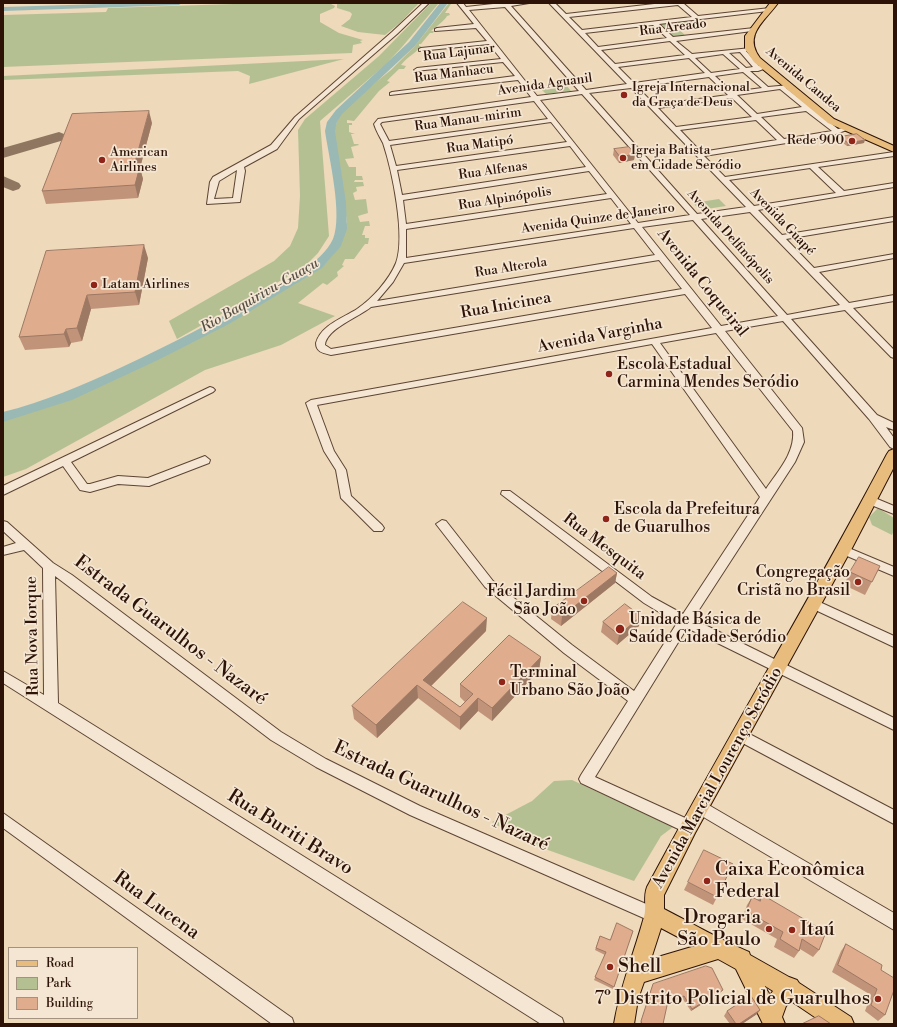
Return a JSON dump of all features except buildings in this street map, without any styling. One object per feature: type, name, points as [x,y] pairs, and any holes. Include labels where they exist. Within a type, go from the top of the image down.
[{"type":"main road","name":"Avenida Candea","points":[[771,6],[752,29],[742,50],[784,86],[831,121],[846,129],[894,149]]},
{"type":"main road","name":"Avenida Marcial Lourenço Seródio","points":[[655,915],[654,894],[689,826],[844,550],[894,454]]},
{"type":"main road","points":[[624,1024],[628,999],[655,915],[742,959],[790,987],[844,1024]]},
{"type":"main road","points":[[636,974],[721,948]]},
{"type":"main road","points":[[742,959],[758,994],[774,1020]]},
{"type":"main road","points":[[774,1020],[778,1000],[790,987]]},
{"type":"street","points":[[240,166],[241,171],[237,200],[210,202],[216,179],[240,166],[263,155],[276,146],[296,119],[397,32],[426,3]]},
{"type":"street","points":[[462,6],[526,3]]},
{"type":"street","name":"Avenida Guapé","points":[[552,3],[894,355]]},
{"type":"street","points":[[564,16],[679,3],[697,18]]},
{"type":"street","name":"Avenida Delfinópolis","points":[[506,4],[873,417],[894,445]]},
{"type":"street","name":"Avenida Coqueiral","points":[[462,6],[476,26],[798,430],[797,449],[685,621],[586,779],[689,826]]},
{"type":"street","points":[[580,32],[697,18],[727,19],[771,6]]},
{"type":"street","points":[[727,19],[741,31]]},
{"type":"street","points":[[655,24],[690,57],[715,75]]},
{"type":"street","points":[[437,30],[476,26]]},
{"type":"street","name":"Rua Areado","points":[[597,49],[752,29]]},
{"type":"street","points":[[716,34],[724,41]]},
{"type":"street","points":[[421,50],[490,42]]},
{"type":"street","points":[[730,45],[742,50]]},
{"type":"street","points":[[614,66],[742,50]]},
{"type":"street","points":[[724,52],[768,89]]},
{"type":"street","points":[[698,58],[758,117],[782,138]]},
{"type":"street","name":"Rua Lajunar","points":[[417,70],[504,60]]},
{"type":"street","name":"Avenida Aguanil","points":[[386,143],[378,127],[378,122],[384,119],[762,68]]},
{"type":"street","name":"Rua Manhacu","points":[[392,94],[518,78]]},
{"type":"street","points":[[397,86],[401,93]]},
{"type":"street","points":[[654,107],[784,86],[806,109],[837,132]]},
{"type":"street","points":[[675,129],[815,108]]},
{"type":"street","name":"Rua Manau-mirim","points":[[386,143],[552,120]]},
{"type":"street","points":[[700,154],[782,138],[837,132],[846,129]]},
{"type":"street","points":[[367,306],[386,285],[401,261],[403,227],[399,198],[386,143]]},
{"type":"street","name":"Rua Matipó","points":[[392,170],[571,144]]},
{"type":"street","points":[[723,179],[894,154]]},
{"type":"street","points":[[812,166],[841,193]]},
{"type":"street","name":"Rua Alfenas","points":[[399,198],[590,169]]},
{"type":"street","name":"Avenida Quinze de Janeiro","points":[[401,261],[634,225],[752,209],[894,185]]},
{"type":"street","name":"Rua Alpinópolis","points":[[403,227],[612,196]]},
{"type":"street","points":[[780,238],[894,219]]},
{"type":"street","points":[[813,271],[894,256]]},
{"type":"street","name":"Rua Alterola","points":[[367,306],[660,257]]},
{"type":"street","name":"Rua Inicinea","points":[[367,306],[327,332],[323,336],[320,346],[331,352],[686,291]]},
{"type":"street","name":"Avenida Varginha","points":[[378,528],[346,498],[341,470],[329,450],[311,404],[894,298]]},
{"type":"street","points":[[654,341],[766,497]]},
{"type":"street","points":[[3,491],[210,390]]},
{"type":"street","name":"Avenida Delfinópolis","points":[[873,417],[894,427]]},
{"type":"street","points":[[64,461],[84,487],[90,488],[118,480],[149,482],[205,460]]},
{"type":"street","name":"Rua Mesquita","points":[[506,494],[648,600],[685,621],[894,724]]},
{"type":"street","points":[[870,500],[894,510]]},
{"type":"street","points":[[442,524],[489,584],[568,649],[636,699]]},
{"type":"street","name":"Estrada Guarulhos - Nazaré","points":[[3,525],[49,566],[68,578],[276,736],[348,780],[462,832],[655,915]]},
{"type":"street","points":[[3,551],[26,545]]},
{"type":"street","points":[[844,550],[894,572]]},
{"type":"street","name":"Rua Nova Iorque","points":[[49,566],[51,704]]},
{"type":"street","points":[[49,591],[60,580],[68,578]]},
{"type":"street","points":[[813,604],[894,642]]},
{"type":"street","name":"Rua Buriti Bravo","points":[[3,676],[51,704],[556,1024]]},
{"type":"street","points":[[740,735],[894,817]]},
{"type":"street","points":[[700,807],[894,922]]},
{"type":"street","name":"Rua Lucena","points":[[3,820],[286,1024]]},
{"type":"green space","points":[[265,3],[331,4],[335,6],[334,8],[320,14],[320,22],[339,33],[363,40],[360,41],[362,43],[353,45],[352,53],[3,67],[3,15],[106,12],[108,8]]},
{"type":"green space","points":[[337,3],[419,3],[401,22],[385,35],[358,32],[341,26],[350,19],[352,14],[337,8]]},
{"type":"green space","points":[[431,3],[439,3],[402,47],[385,65],[320,121],[329,236],[318,253],[303,268],[177,339],[169,321],[274,261],[290,246],[298,228],[300,196],[298,130],[305,119],[379,56]]},
{"type":"green space","points":[[449,3],[458,3],[451,4],[445,13],[449,13],[450,15],[431,31],[434,31],[433,33],[430,33],[421,44],[419,44],[419,46],[421,46],[419,49],[401,65],[406,66],[404,69],[399,69],[389,78],[387,81],[390,82],[379,91],[354,121],[347,120],[347,123],[352,123],[352,125],[349,125],[349,132],[355,134],[351,134],[354,144],[359,145],[351,147],[354,158],[345,159],[349,167],[356,167],[356,176],[362,176],[363,180],[355,180],[354,182],[363,182],[364,186],[356,187],[357,191],[353,193],[355,200],[366,199],[368,213],[358,216],[360,222],[369,221],[370,226],[365,226],[362,235],[365,235],[365,238],[369,238],[368,244],[365,244],[354,259],[345,259],[342,265],[344,266],[337,272],[338,276],[327,285],[323,283],[298,303],[335,316],[281,345],[205,370],[26,469],[3,477],[3,417],[19,414],[118,378],[303,275],[306,276],[325,264],[336,251],[347,222],[338,158],[334,145],[334,132],[339,115],[356,98],[391,70],[414,47]]},
{"type":"green space","points":[[690,20],[693,22],[673,24],[686,36],[672,36],[661,25],[663,23]]},
{"type":"green space","points":[[344,59],[249,84],[250,76],[238,71],[3,80],[3,76]]},
{"type":"green space","points":[[566,85],[571,91],[546,94],[541,89]]},
{"type":"green space","points":[[719,199],[726,206],[700,210],[693,203]]},
{"type":"green space","points":[[878,508],[894,518],[894,530],[892,535],[872,525],[869,517]]},
{"type":"green space","points":[[572,780],[673,827],[661,836],[634,881],[523,841],[492,822],[532,801],[554,781]]},
{"type":"waterway","points":[[3,9],[179,3]]},
{"type":"waterway","name":"Rio Baquirivu-Guaçu","points":[[3,417],[66,397],[152,358],[224,321],[272,294],[318,265],[335,246],[341,229],[340,202],[330,131],[332,122],[339,112],[412,44],[444,3]]},
{"type":"taxiway","points":[[3,153],[59,137]]},
{"type":"taxiway","points":[[3,181],[13,186]]},
{"type":"place","name":"Igreja Internacional da Graça de Deus","points":[[624,95]]},
{"type":"place","name":"Rede 900","points":[[852,141]]},
{"type":"place","name":"Igreja Batista em Cidade Seródio","points":[[623,158]]},
{"type":"place","name":"American Airlines","points":[[102,160]]},
{"type":"place","name":"Latam Airlines","points":[[94,285]]},
{"type":"place","name":"Escola Estadual Carmina Mendes Seródio","points":[[609,374]]},
{"type":"place","name":"Escola da Prefeitura de Guarulhos","points":[[606,519]]},
{"type":"place","name":"Congregação Cristã no Brasil","points":[[858,582]]},
{"type":"place","name":"Fácil Jardim São João","points":[[584,601]]},
{"type":"place","name":"Unidade Básica de Saúde Cidade Seródio","points":[[620,629]]},
{"type":"place","name":"Terminal Urbano São João","points":[[502,682]]},
{"type":"place","name":"Caixa Econômica Federal","points":[[707,881]]},
{"type":"place","name":"Drogaria São Paulo","points":[[769,929]]},
{"type":"place","name":"Itaú","points":[[792,930]]},
{"type":"place","name":"Shell","points":[[610,967]]},
{"type":"place","name":"7º Distrito Policial de Guarulhos","points":[[878,999]]}]
